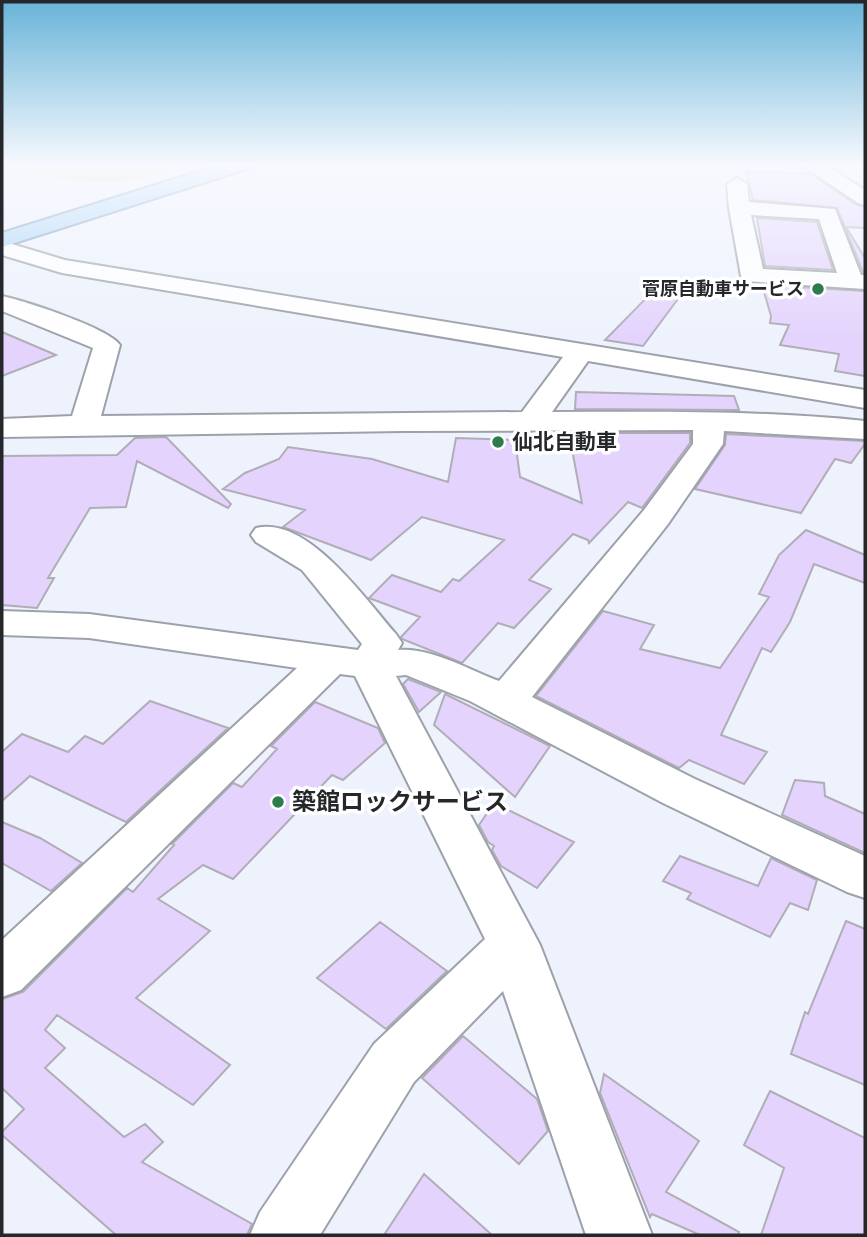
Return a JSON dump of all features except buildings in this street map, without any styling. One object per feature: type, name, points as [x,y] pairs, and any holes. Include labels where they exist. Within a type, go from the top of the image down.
[{"type":"highway","points":[[2,240],[63,221]]},
{"type":"street","points":[[742,221],[753,276],[858,281],[831,221]]},
{"type":"street","points":[[2,248],[62,266],[865,399]]},
{"type":"street","points":[[2,303],[81,332],[107,345],[84,425]]},
{"type":"street","points":[[531,421],[580,353]]},
{"type":"street","points":[[2,429],[84,425],[531,421],[709,422],[828,425],[865,429]]},
{"type":"street","points":[[505,702],[656,517],[708,444],[709,422]]},
{"type":"street","points":[[2,974],[351,662],[382,643],[315,562],[268,535]]},
{"type":"street","points":[[2,623],[89,626],[351,662],[410,662],[505,702],[678,791],[865,878]]},
{"type":"street","points":[[351,662],[514,945],[619,1235]]},
{"type":"street","points":[[283,1235],[394,1063],[514,945]]},
{"type":"place","name":"菅原自動車サービス","points":[[818,289]]},
{"type":"place","name":"仙北自動車","points":[[498,442]]},
{"type":"place","name":"築館ロックサービス","points":[[278,802]]}]
